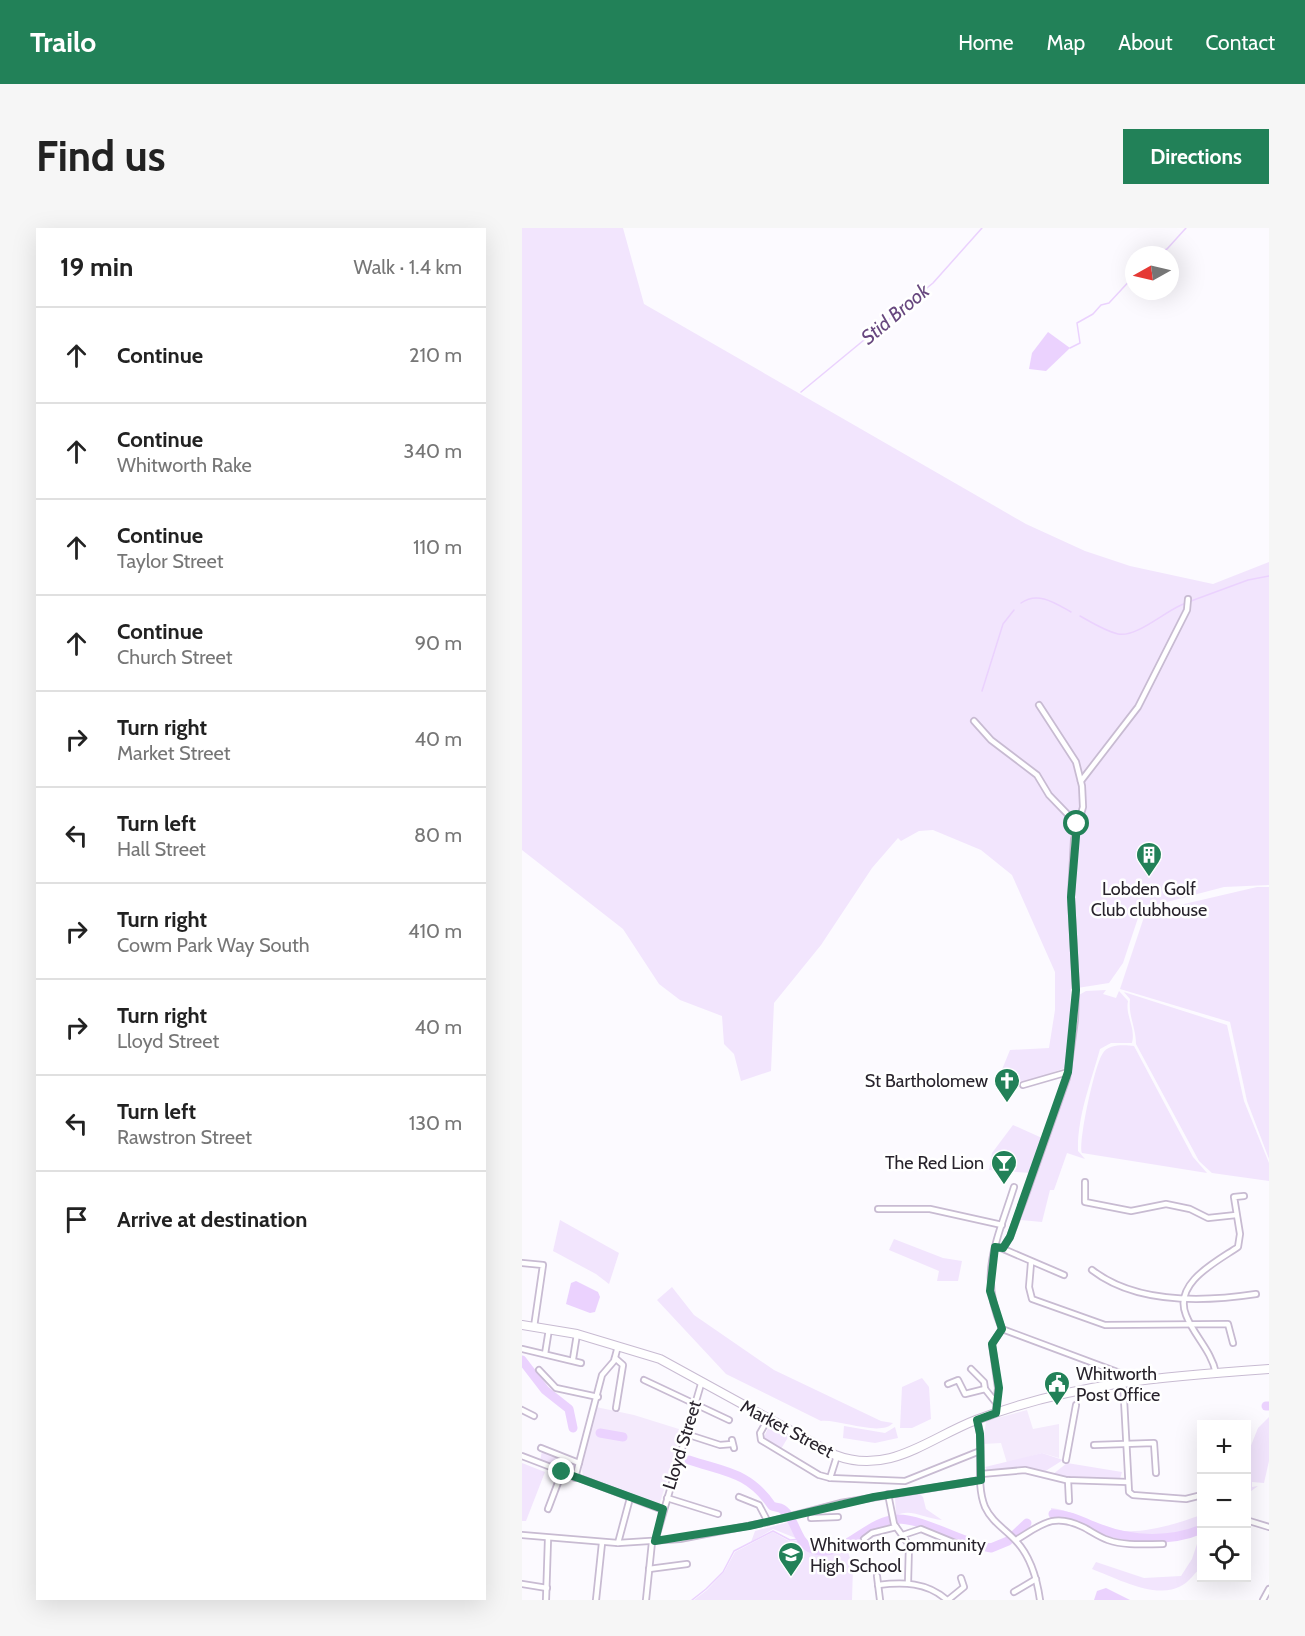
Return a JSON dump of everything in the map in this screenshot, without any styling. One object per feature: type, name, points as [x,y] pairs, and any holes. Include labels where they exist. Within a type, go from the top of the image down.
[{"type":"main road","name":"Market Street","points":[[522,1325],[577,1335],[660,1359],[701,1384],[837,1456],[862,1462],[893,1459],[918,1450],[997,1409],[1074,1391],[1124,1381],[1269,1369]]},
{"type":"street","points":[[1081,780],[1138,707],[1187,610],[1188,599]]},
{"type":"street","points":[[1003,1248],[1010,1237],[1025,1197],[1068,1072],[1076,990],[1071,897],[1077,824],[1083,807],[1081,780],[1076,762],[1039,705]]},
{"type":"street","points":[[974,721],[991,740],[1037,775],[1049,795],[1077,824]]},
{"type":"street","points":[[1023,1085],[1068,1072]]},
{"type":"street","points":[[1085,1182],[1085,1202],[1102,1203],[1114,1209],[1131,1211],[1166,1204],[1190,1209],[1208,1218],[1236,1215]]},
{"type":"street","points":[[1002,1329],[990,1291],[995,1247],[1014,1187]]},
{"type":"street","points":[[1216,1373],[1213,1360],[1186,1316],[1183,1298],[1191,1282],[1238,1247],[1240,1234],[1234,1197],[1244,1196]]},
{"type":"street","points":[[878,1209],[930,1209],[1002,1225]]},
{"type":"street","points":[[995,1247],[1003,1248],[1031,1263],[1064,1275]]},
{"type":"street","points":[[522,1263],[543,1265],[534,1327]]},
{"type":"street","points":[[1031,1263],[1029,1287],[1032,1299],[1105,1324],[1228,1324],[1233,1343]]},
{"type":"street","points":[[1092,1270],[1122,1288],[1183,1298],[1221,1299],[1256,1294]]},
{"type":"street","points":[[545,1354],[549,1329]]},
{"type":"street","points":[[1002,1329],[1120,1373],[1124,1381],[1129,1492],[1133,1495],[1186,1499],[1197,1496]]},
{"type":"street","points":[[997,1409],[999,1388],[992,1344],[1002,1329]]},
{"type":"street","points":[[573,1359],[577,1335]]},
{"type":"street","points":[[575,1478],[602,1375],[615,1358],[618,1346]]},
{"type":"street","points":[[522,1348],[573,1359],[581,1363]]},
{"type":"street","points":[[615,1358],[624,1365],[616,1408]]},
{"type":"street","points":[[971,1369],[984,1382],[985,1389],[997,1409]]},
{"type":"street","points":[[539,1370],[556,1388],[598,1397]]},
{"type":"street","points":[[644,1380],[694,1406],[729,1420]]},
{"type":"street","points":[[948,1384],[958,1380],[965,1394],[985,1389]]},
{"type":"street","name":"Lloyd Street","points":[[646,1600],[653,1541],[701,1384]]},
{"type":"street","points":[[1066,1460],[1076,1405]]},
{"type":"street","points":[[522,1410],[532,1414],[532,1407]]},
{"type":"street","points":[[768,1419],[760,1433],[760,1440],[819,1475],[830,1478],[905,1481],[980,1451]]},
{"type":"street","points":[[977,1420],[984,1504],[1004,1531],[1025,1553],[1036,1579],[1040,1600]]},
{"type":"street","points":[[686,1434],[720,1445],[733,1444]]},
{"type":"street","points":[[1094,1445],[1154,1443],[1156,1473]]},
{"type":"street","points":[[541,1448],[579,1462]]},
{"type":"street","points":[[522,1456],[575,1478],[663,1509]]},
{"type":"street","points":[[830,1478],[837,1456]]},
{"type":"street","points":[[981,1474],[1024,1470],[1068,1480],[1128,1482]]},
{"type":"street","points":[[548,1509],[562,1472]]},
{"type":"street","points":[[522,1535],[602,1543],[653,1541],[768,1522],[825,1506],[888,1494],[981,1480]]},
{"type":"street","points":[[1068,1480],[1069,1501]]},
{"type":"street","points":[[888,1494],[895,1526],[903,1535],[909,1552],[908,1583]]},
{"type":"street","points":[[739,1497],[759,1505],[768,1522]]},
{"type":"street","points":[[618,1543],[630,1498]]},
{"type":"street","points":[[666,1498],[718,1514]]},
{"type":"street","points":[[825,1506],[825,1517]]},
{"type":"street","points":[[811,1518],[838,1517]]},
{"type":"street","points":[[1015,1540],[1044,1522],[1056,1519],[1076,1523],[1107,1540],[1125,1544],[1163,1544]]},
{"type":"street","points":[[1251,1522],[1269,1527]]},
{"type":"street","points":[[864,1539],[872,1533],[895,1526]]},
{"type":"street","points":[[903,1535],[921,1529],[960,1545]]},
{"type":"street","points":[[546,1600],[548,1539]]},
{"type":"street","points":[[596,1600],[602,1543]]},
{"type":"street","points":[[649,1569],[687,1563]]},
{"type":"street","points":[[877,1576],[880,1600]]},
{"type":"street","points":[[962,1578],[964,1587],[970,1592]]},
{"type":"street","points":[[1014,1592],[1036,1579]]},
{"type":"street","points":[[878,1586],[908,1583],[930,1590],[947,1600],[964,1587]]},
{"type":"street","points":[[522,1584],[547,1588]]},
{"type":"street","points":[[1263,1600],[1269,1589]]},
{"type":"shaded area","points":[[522,228],[623,228],[644,304],[1026,524],[1085,551],[1130,566],[1213,584],[1269,562],[1269,885],[1224,887],[1144,908],[1140,912],[1123,963],[1109,983],[1071,989],[1069,1049],[1065,1068],[1023,1083],[1001,1072],[1010,1050],[1049,1048],[1055,1010],[1055,972],[1012,875],[981,850],[933,830],[919,831],[901,841],[898,838],[872,868],[821,945],[774,1003],[771,1071],[741,1081],[734,1054],[724,1044],[722,1016],[680,1000],[659,984],[623,929],[522,850]]},
{"type":"shaded area","points":[[1048,332],[1070,348],[1046,371],[1029,369],[1032,353]]},
{"type":"shaded area","points":[[1257,887],[1269,887],[1269,1159],[1247,1101],[1230,1022],[1120,989],[1144,917],[1150,912]]},
{"type":"shaded area","points":[[1106,990],[1103,994],[1116,998],[1119,991],[1128,1001],[1133,1032],[1132,1043],[1111,1043],[1100,1049],[1085,1100],[1078,1138],[1078,1151],[1085,1159],[1067,1153],[1054,1190],[1050,1190],[1042,1222],[1021,1220],[1064,1081],[1079,995],[1086,991]]},
{"type":"shaded area","points":[[1124,992],[1227,1025],[1244,1101],[1269,1163],[1269,1181],[1212,1173],[1199,1161],[1136,1044],[1130,999]]},
{"type":"shaded area","points":[[1121,1045],[1134,1046],[1193,1157],[1207,1173],[1082,1153],[1085,1119],[1092,1086],[1103,1053],[1109,1048]]},
{"type":"shaded area","points":[[1013,1125],[1042,1138],[1031,1173],[989,1170],[992,1153]]},
{"type":"shaded area","points":[[560,1220],[619,1253],[609,1284],[596,1274],[553,1251]]},
{"type":"shaded area","points":[[894,1239],[943,1258],[962,1261],[958,1281],[937,1281],[939,1271],[889,1250]]},
{"type":"shaded area","points":[[576,1281],[598,1292],[600,1297],[595,1312],[590,1313],[566,1304],[571,1283]]},
{"type":"shaded area","points":[[672,1287],[694,1315],[774,1370],[881,1421],[893,1423],[887,1427],[870,1428],[821,1421],[726,1374],[657,1300]]},
{"type":"shaded area","points":[[922,1378],[929,1387],[931,1419],[912,1428],[900,1428],[902,1387]]},
{"type":"shaded area","points":[[596,1407],[634,1415],[682,1430],[659,1506],[583,1476],[581,1465]]},
{"type":"shaded area","points":[[1027,1410],[1033,1429],[1059,1424],[1059,1458],[1042,1453],[1007,1463],[1001,1443],[983,1444],[986,1421]]},
{"type":"shaded area","points":[[1269,1417],[1269,1461],[1264,1483],[1252,1482],[1252,1487],[1258,1486],[1251,1491],[1251,1446],[1258,1428]]},
{"type":"shaded area","points":[[770,1424],[790,1434],[781,1449],[763,1439]]},
{"type":"shaded area","points":[[844,1426],[885,1433],[895,1427],[898,1438],[875,1443],[843,1438]]},
{"type":"shaded area","points":[[542,1451],[576,1464],[573,1474],[540,1461]]},
{"type":"shaded area","points":[[1042,1453],[1063,1460],[1044,1472],[1018,1467],[988,1471],[985,1467]]},
{"type":"shaded area","points":[[522,1463],[545,1472],[526,1521],[522,1521]]},
{"type":"shaded area","points":[[1067,1463],[1122,1472],[1120,1479],[1073,1479],[1052,1475]]},
{"type":"shaded area","points":[[919,1493],[923,1497],[926,1509],[942,1520],[912,1513],[896,1516],[895,1497]]},
{"type":"shaded area","points":[[1051,1508],[1058,1509],[1072,1513],[1104,1527],[1127,1531],[1153,1529],[1197,1516],[1197,1528],[1168,1536],[1124,1535],[1101,1528],[1076,1515],[1051,1512]]},
{"type":"shaded area","points":[[789,1522],[798,1539],[773,1529],[751,1542],[755,1531]]},
{"type":"shaded area","name":"Whitworth Community High School","points":[[773,1532],[789,1541],[800,1541],[818,1551],[838,1551],[852,1545],[848,1552],[853,1567],[852,1600],[694,1600],[724,1572],[735,1552]]},
{"type":"shaded area","points":[[1197,1544],[1197,1571],[1184,1584],[1171,1590],[1160,1591],[1136,1586],[1092,1569],[1096,1562],[1144,1578],[1181,1576],[1192,1559]]},
{"type":"shaded area","points":[[1106,1588],[1130,1600],[1094,1600],[1097,1591]]},
{"type":"waterway","name":"Stid Brook","points":[[801,392],[933,283],[982,228]]},
{"type":"waterway","points":[[1170,246],[1186,228]]},
{"type":"waterway","points":[[1070,348],[1080,343],[1077,323],[1093,314],[1101,305],[1109,303],[1125,286]]},
{"type":"waterway","points":[[1191,601],[1248,580],[1269,576]]},
{"type":"waterway","points":[[1021,603],[1040,598],[1071,612]]},
{"type":"waterway","points":[[1080,616],[1108,631],[1126,634],[1143,628],[1186,603]]},
{"type":"waterway","points":[[982,691],[1003,624],[1014,610]]},
{"type":"waterway","points":[[522,1360],[545,1390],[569,1409],[573,1428]]},
{"type":"waterway","points":[[600,1433],[623,1437]]},
{"type":"waterway","points":[[689,1460],[725,1471],[754,1486],[772,1506],[785,1511],[805,1544],[821,1551],[843,1546],[875,1526],[898,1519],[920,1523],[991,1548],[1008,1541],[1027,1523]]},
{"type":"waterway","points":[[1053,1514],[1073,1518],[1113,1533],[1138,1538],[1165,1538],[1197,1531]]},
{"type":"waterway","points":[[692,1600],[723,1572],[734,1551],[773,1531],[790,1540],[801,1539]]},
{"type":"place","name":"Lobden Golf Club clubhouse","points":[[1149,878]]},
{"type":"place","name":"St Bartholomew","points":[[1007,1104]]},
{"type":"place","name":"The Red Lion","points":[[1004,1186]]},
{"type":"place","name":"Whitworth Post Office","points":[[1057,1407]]},
{"type":"place","name":"Whitworth Community High School","points":[[791,1578]]},
{"type":"route","points":[[562,1472],[663,1509],[655,1541],[680,1539],[749,1526],[840,1503],[981,1480],[980,1434],[977,1420],[996,1413],[999,1388],[992,1344],[1002,1329],[994,1311],[989,1282],[995,1247],[1003,1248],[1010,1237],[1068,1072],[1075,1020],[1076,990],[1071,897],[1077,824]]}]
